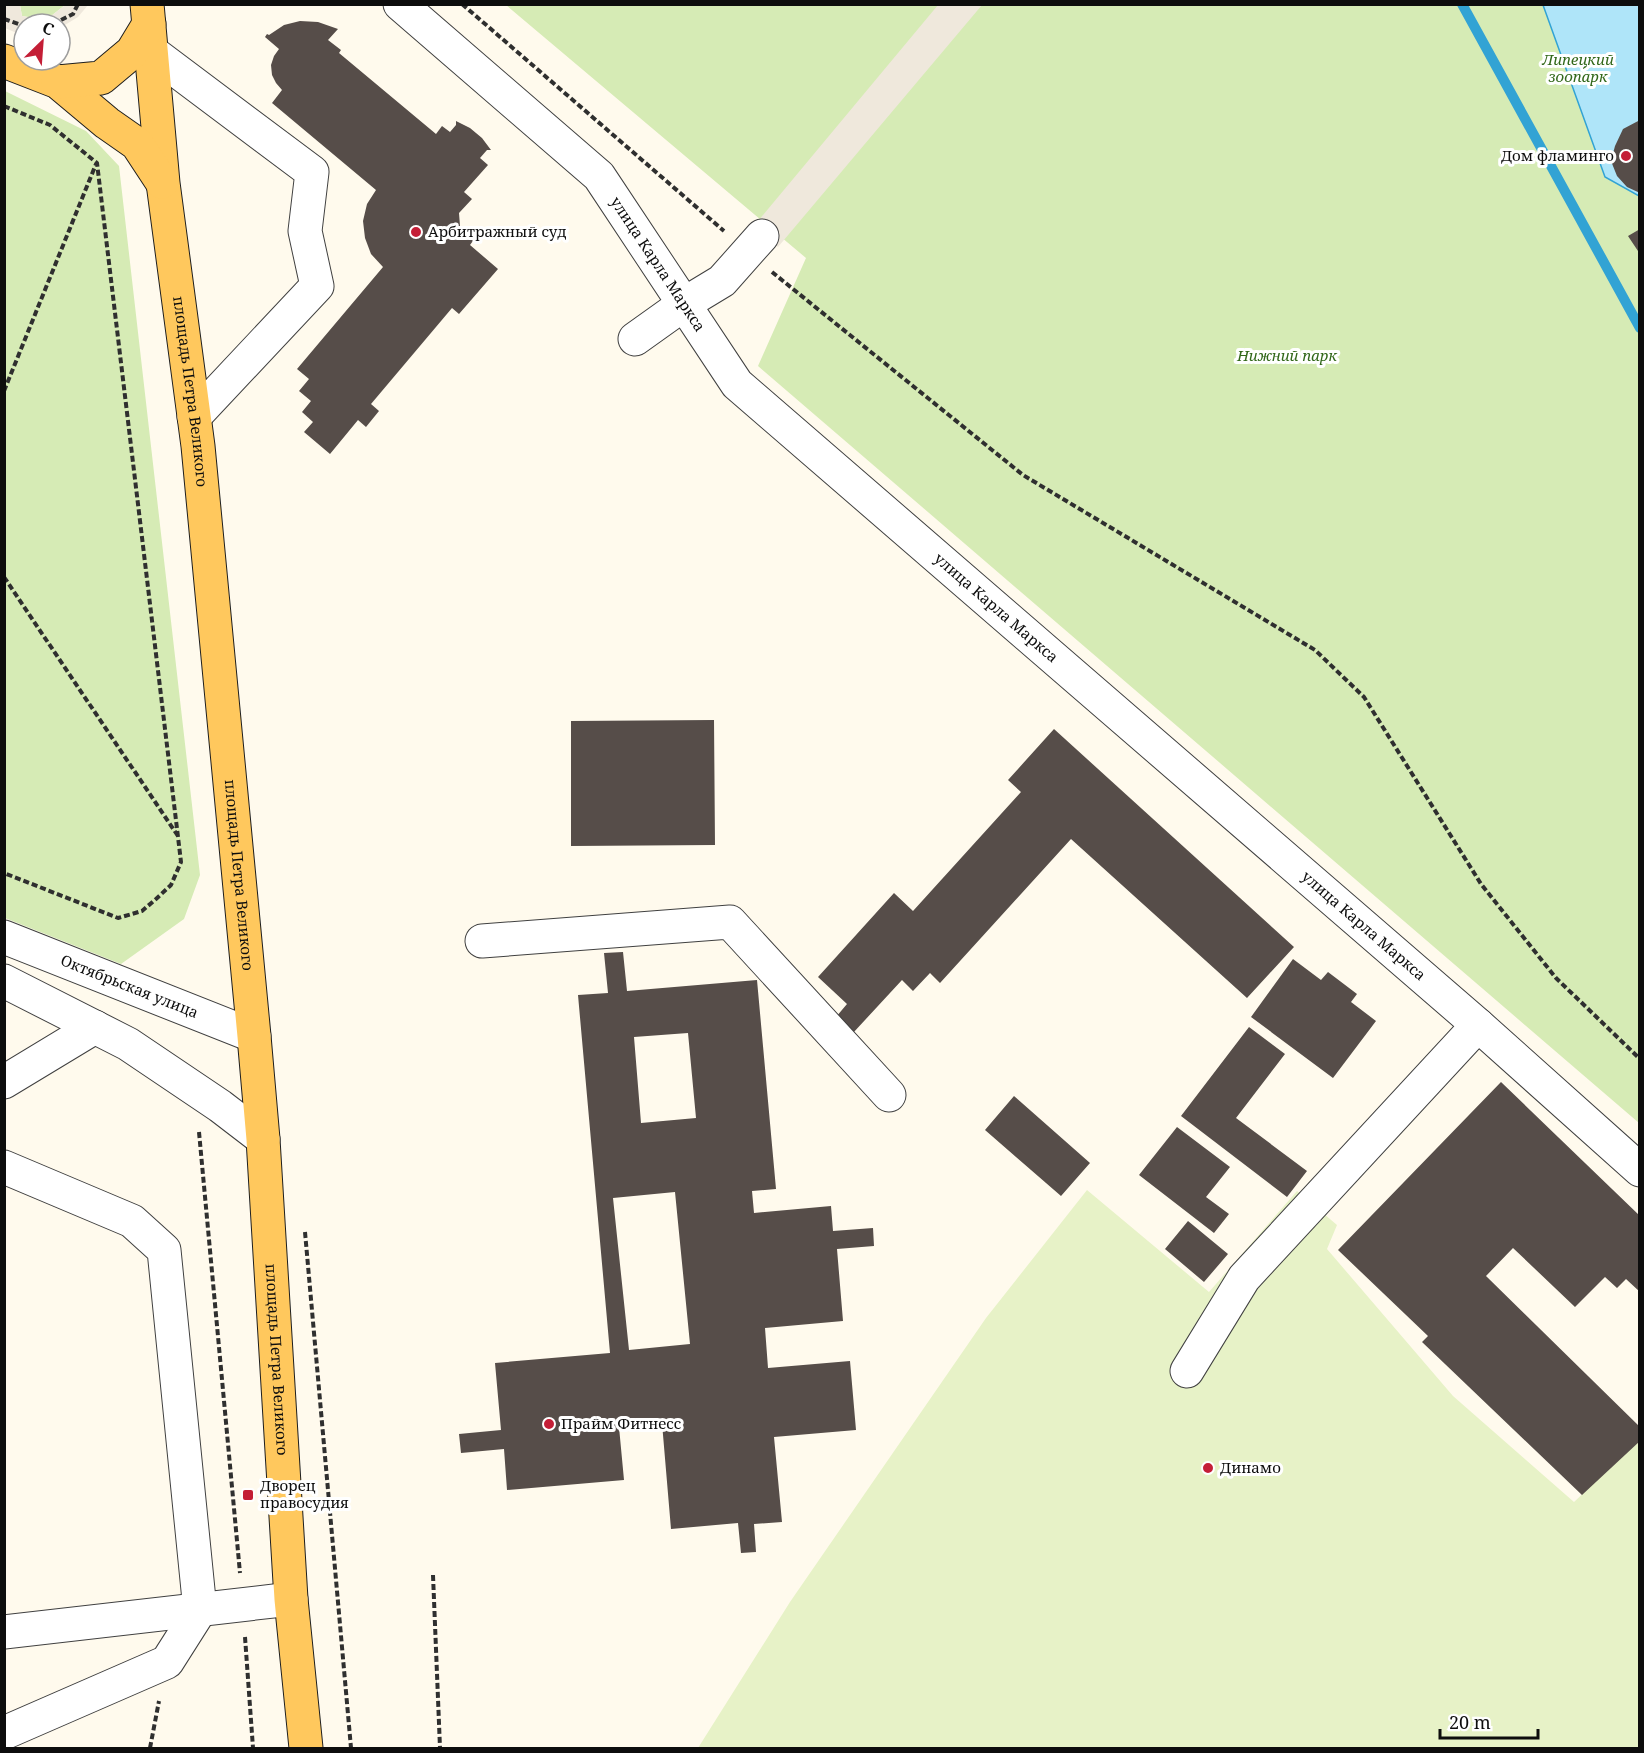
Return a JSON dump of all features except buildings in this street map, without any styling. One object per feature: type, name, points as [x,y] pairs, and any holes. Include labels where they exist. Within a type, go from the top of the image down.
[{"type":"main road","points":[[58,82],[101,78],[132,52],[150,27]]},
{"type":"main road","name":"площадь Петра Великого","points":[[150,27],[163,183],[194,417],[223,693],[263,1139],[291,1599],[306,1749]]},
{"type":"main road","points":[[4,61],[58,82],[107,123],[137,144],[163,183]]},
{"type":"street","name":"улица Карла Маркса","points":[[400,4],[599,176],[737,384],[1478,1025],[1640,1170]]},
{"type":"street","points":[[150,27],[312,172],[305,231],[317,286],[194,417]]},
{"type":"street","points":[[635,339],[684,304],[722,281],[762,236]]},
{"type":"street","points":[[482,941],[730,922],[889,1095]]},
{"type":"street","points":[[16,941],[11,984],[128,1044],[263,1139]]},
{"type":"street","name":"Октябрьская улица","points":[[16,941],[254,1036]]},
{"type":"street","points":[[1187,1371],[1244,1278],[1478,1025]]},
{"type":"street","points":[[4,1082],[94,1027]]},
{"type":"street","points":[[4,1167],[132,1221],[164,1250],[200,1610],[167,1662],[4,1733]]},
{"type":"street","points":[[4,1632],[291,1599]]},
{"type":"path","points":[[462,4],[727,233]]},
{"type":"path","points":[[4,106],[50,125],[97,163],[181,862],[171,885],[142,911],[118,918],[4,873]]},
{"type":"path","points":[[4,391],[97,163]]},
{"type":"path","points":[[769,269],[1023,475],[1315,650],[1364,697],[1481,884],[1556,978],[1640,1059]]},
{"type":"path","points":[[4,577],[179,838]]},
{"type":"path","points":[[195,1089],[243,1605],[253,1749]]},
{"type":"path","points":[[433,1575],[440,1749]]},
{"type":"path","points":[[150,1749],[167,1662]]},
{"type":"green space","points":[[20,5],[65,5],[56,12],[21,12]]},
{"type":"green space","name":"Нижний парк","points":[[506,5],[1639,5],[1639,1123],[758,366],[806,258]]},
{"type":"green space","points":[[5,91],[86,131],[119,166],[200,875],[184,919],[121,964],[5,918]]},
{"type":"green space","name":"Динамо","points":[[1087,1190],[1209,1292],[1297,1191],[1337,1225],[1327,1249],[1453,1396],[1574,1502],[1639,1441],[1639,1748],[698,1748],[790,1602],[986,1318]]},
{"type":"shaded area","points":[[4,5],[20,5],[21,12],[12,12],[12,31],[5,28]]},
{"type":"shaded area","points":[[65,5],[88,5],[72,21],[72,12],[56,12]]},
{"type":"shaded area","points":[[938,5],[982,5],[778,247],[762,236],[753,227]]},
{"type":"water","points":[[1543,5],[1639,5],[1639,196],[1605,177]]},
{"type":"waterway","points":[[1462,4],[1640,328]]},
{"type":"place","name":"Дом фламинго","points":[[1626,156]]},
{"type":"place","name":"Арбитражный суд","points":[[416,232]]},
{"type":"place","name":"Прайм Фитнесс","points":[[549,1424]]},
{"type":"place","name":"Динамо","points":[[1208,1468]]},
{"type":"place","name":"Дворец правосудия","points":[[248,1495]]},
{"type":"park label","name":"Липецкий зоопарк","points":[[1578,68]]}]
